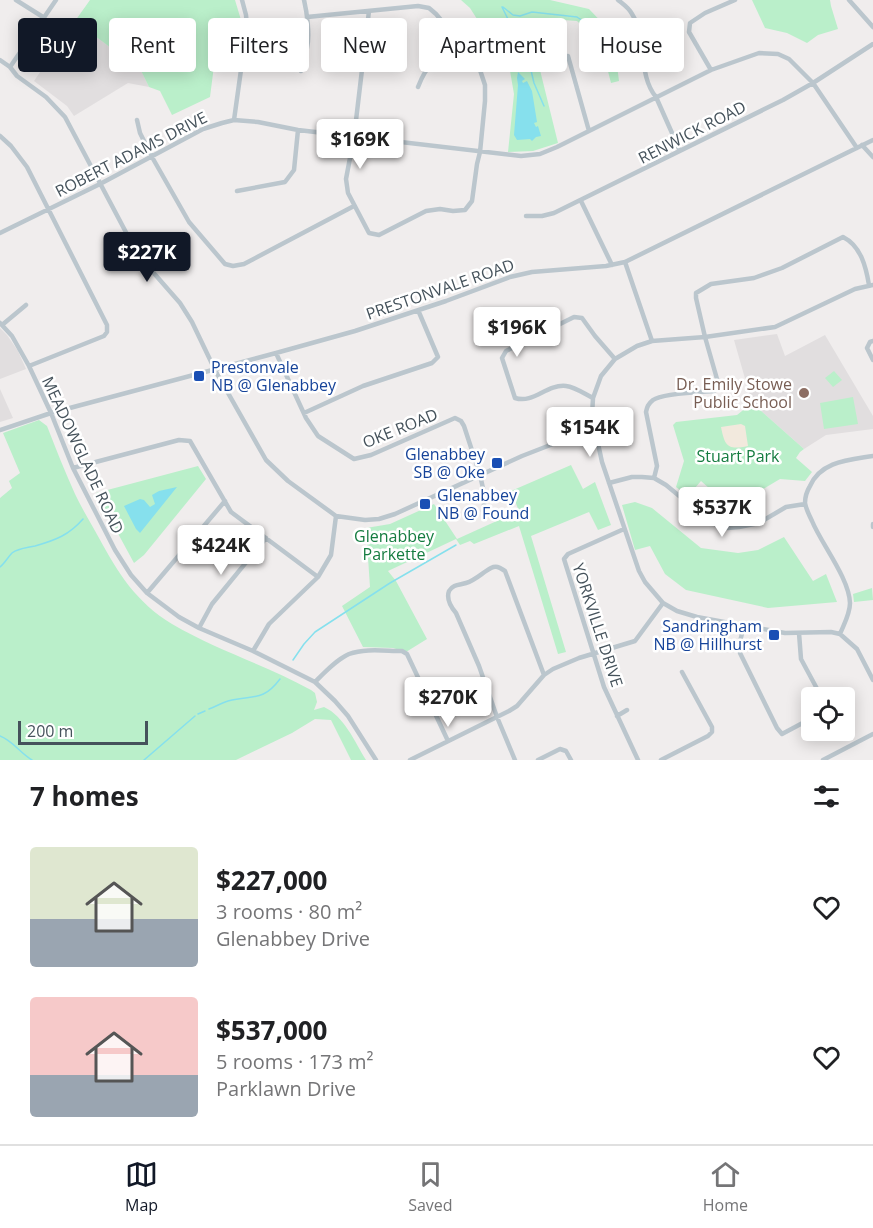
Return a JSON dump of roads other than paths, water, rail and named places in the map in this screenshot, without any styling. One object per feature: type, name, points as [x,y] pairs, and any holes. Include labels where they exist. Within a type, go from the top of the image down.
[{"type":"street","points":[[16,0],[43,17]]},
{"type":"street","points":[[10,67],[56,0]]},
{"type":"street","points":[[234,120],[247,27],[242,0]]},
{"type":"street","points":[[304,0],[307,17],[418,6],[429,8],[439,18]]},
{"type":"street","points":[[618,0],[631,12],[636,22],[646,80],[680,151]]},
{"type":"street","points":[[711,70],[689,32],[690,23],[705,13],[735,0]]},
{"type":"street","points":[[849,0],[873,27]]},
{"type":"street","points":[[369,10],[354,137],[346,179],[348,193],[369,233],[379,235],[426,211],[465,210],[472,201],[485,100],[485,85],[481,72]]},
{"type":"street","name":"RENWICK ROAD","points":[[526,216],[548,215],[580,201],[813,83],[873,44]]},
{"type":"street","name":"ROBERT ADAMS DRIVE","points":[[0,232],[100,184],[203,129],[234,120],[480,152],[521,156],[540,154],[711,70],[759,53],[778,54],[789,59],[813,83],[857,148]]},
{"type":"street","points":[[568,56],[589,131]]},
{"type":"street","points":[[0,60],[17,76],[46,97],[65,117],[138,255],[180,303],[192,322],[215,370],[266,460],[288,481],[336,516],[365,520],[395,514],[522,456],[594,428]]},
{"type":"street","points":[[418,87],[424,72]]},
{"type":"street","points":[[137,120],[140,133],[152,157],[189,222],[225,264],[233,266],[244,264],[354,206]]},
{"type":"street","points":[[237,191],[285,182],[294,170],[298,130]]},
{"type":"street","points":[[0,136],[12,146],[27,167],[107,325],[107,332],[104,336],[29,366]]},
{"type":"street","name":"PRESTONVALE ROAD","points":[[0,430],[51,413],[355,331],[510,277],[612,266],[625,262],[873,140]]},
{"type":"street","points":[[862,145],[873,157]]},
{"type":"street","points":[[580,201],[612,266]]},
{"type":"street","points":[[654,478],[657,466],[646,412],[648,404],[655,398],[714,391],[719,386],[705,337],[696,293],[711,284],[754,278],[782,268],[839,238],[847,238],[860,254],[871,285],[855,289],[775,327],[705,337],[652,341],[637,346],[615,359],[601,376],[593,398],[592,416],[609,483],[639,571],[663,603],[677,611],[696,617],[744,626],[785,633],[831,632],[840,634],[856,649],[873,680]]},
{"type":"street","points":[[625,262],[652,341]]},
{"type":"street","points":[[1,324],[27,305]]},
{"type":"street","points":[[304,413],[363,386],[432,363],[438,357],[418,310]]},
{"type":"street","points":[[593,398],[567,386],[553,387],[523,400],[514,398],[502,358],[506,351],[574,317],[582,318],[615,359]]},
{"type":"street","name":"MEADOWGLADE ROAD","points":[[1,324],[12,336],[29,366],[73,468],[115,550],[131,575],[147,593],[179,617],[315,682],[335,700],[348,716],[376,760]]},
{"type":"street","points":[[873,341],[867,348],[873,360]]},
{"type":"street","name":"OKE ROAD","points":[[276,354],[304,413],[318,436],[354,459],[455,418],[464,426],[480,475]]},
{"type":"street","points":[[73,468],[179,440],[190,441],[231,512],[318,577]]},
{"type":"street","points":[[840,634],[849,614],[848,591],[837,565],[814,527],[805,504],[806,496],[810,484],[825,468],[836,462],[873,456]]},
{"type":"street","points":[[480,475],[485,498],[483,512]]},
{"type":"street","points":[[609,483],[632,477],[654,478],[666,485],[712,523],[728,528],[759,523],[786,507],[805,504]]},
{"type":"street","points":[[147,593],[225,501]]},
{"type":"street","points":[[254,651],[269,624],[318,577],[331,555],[336,516]]},
{"type":"street","name":"YORKVILLE DRIVE","points":[[624,529],[568,554],[564,559],[604,687],[638,760]]},
{"type":"street","points":[[199,628],[212,604],[266,538]]},
{"type":"street","points":[[515,760],[479,666],[456,613],[450,605],[448,594],[451,588],[466,583],[492,567],[505,570],[544,675]]},
{"type":"street","points":[[410,760],[517,706],[544,675],[553,669],[634,641],[663,603]]},
{"type":"street","points":[[744,626],[739,645],[740,653],[777,728],[782,734],[801,724]]},
{"type":"street","points":[[799,633],[801,659],[816,687]]},
{"type":"street","points":[[315,682],[349,654],[366,650],[402,651],[407,654],[448,741]]},
{"type":"street","points":[[866,666],[873,662]]},
{"type":"street","points":[[661,760],[712,732],[712,727],[682,672]]},
{"type":"street","points":[[617,716],[627,710]]},
{"type":"street","points":[[823,760],[873,734]]},
{"type":"street","points":[[538,760],[560,749],[566,751],[571,760]]},
{"type":"water","points":[[518,72],[525,79],[523,83],[527,81],[532,91],[537,122],[534,123],[536,127],[538,126],[541,136],[532,141],[530,139],[517,140],[514,135]]},
{"type":"water","points":[[177,487],[140,533],[124,506],[140,499],[150,507],[155,504],[152,495]]},
{"type":"waterway","points":[[502,7],[529,62],[534,83],[544,106]]},
{"type":"waterway","points":[[503,7],[513,15],[520,16],[532,12],[579,18]]},
{"type":"waterway","points":[[0,567],[15,551],[43,544],[62,536],[83,519]]},
{"type":"waterway","points":[[293,660],[315,632],[390,583],[456,545]]},
{"type":"waterway","points":[[209,709],[228,701],[262,695],[274,687],[280,679]]},
{"type":"waterway","points":[[198,714],[205,711]]},
{"type":"waterway","points":[[144,760],[195,716]]},
{"type":"waterway","points":[[0,736],[32,760]]},
{"type":"place","name":"Prestonvale NB @ Glenabbey","points":[[199,376]]},
{"type":"place","name":"Dr. Emily Stowe Public School","points":[[804,393]]},
{"type":"place","name":"Glenabbey SB @ Oke","points":[[497,463]]},
{"type":"place","name":"Glenabbey NB @ Found","points":[[425,504]]},
{"type":"place","name":"Sandringham NB @ Hillhurst","points":[[774,635]]},
{"type":"park label","name":"Stuart Park","points":[[738,456]]},
{"type":"park label","name":"Glenabbey Parkette","points":[[394,545]]}]
